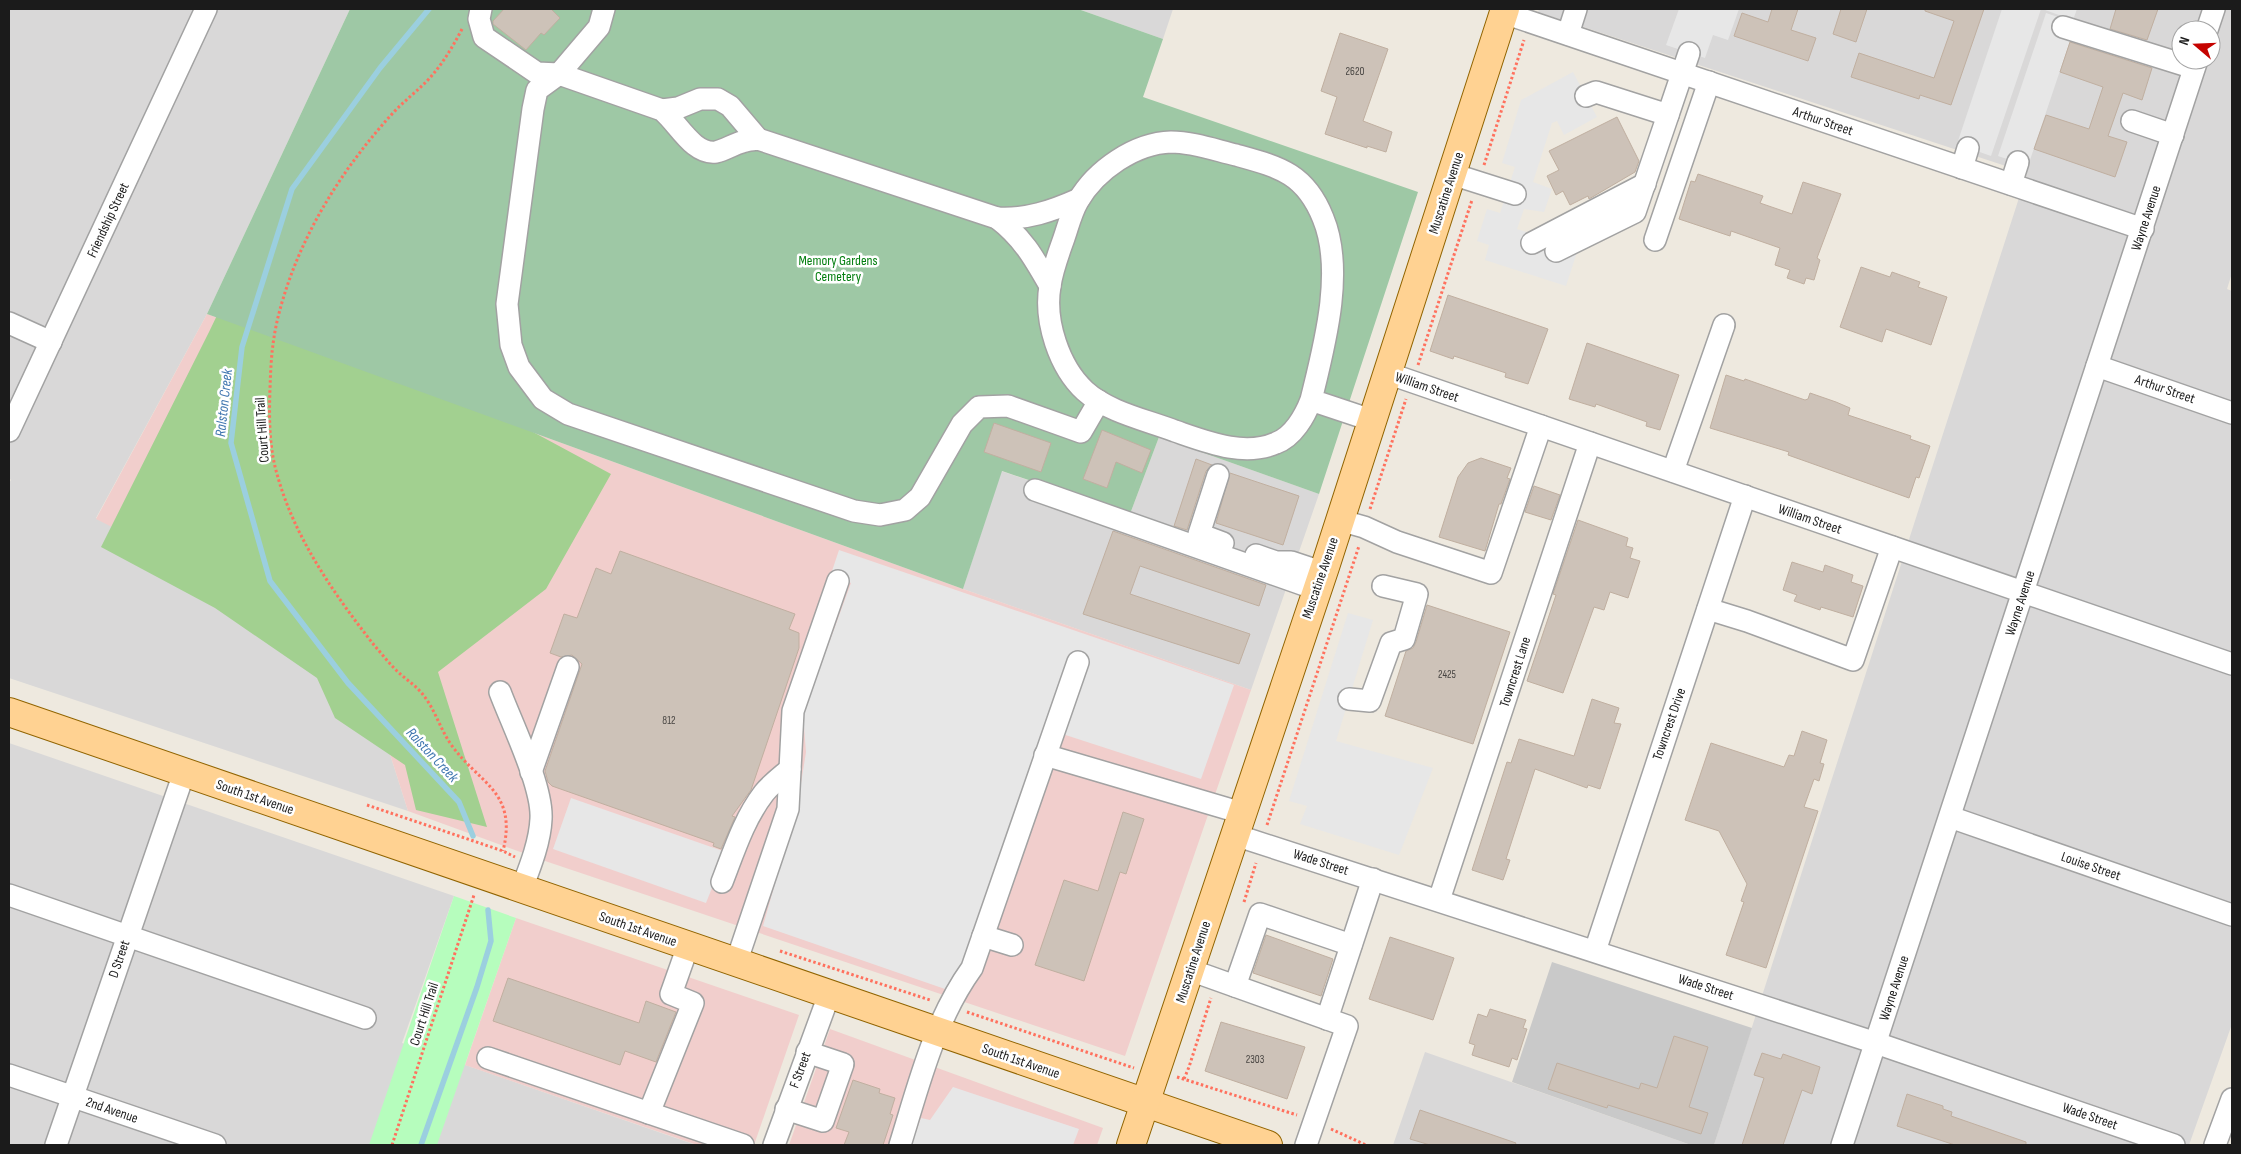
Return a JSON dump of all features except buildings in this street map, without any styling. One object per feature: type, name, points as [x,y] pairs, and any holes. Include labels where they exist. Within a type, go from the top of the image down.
[{"type":"main road","name":"Muscatine Avenue","points":[[1131,1145],[1239,824],[1505,11]]},
{"type":"main road","name":"South 1st Avenue","points":[[9,712],[184,773],[526,877],[688,946],[740,951],[829,995],[1268,1145]]},
{"type":"street","name":"Friendship Street","points":[[9,431],[206,9]]},
{"type":"street","points":[[481,9],[479,19],[484,37],[536,74],[559,74],[662,110],[673,120],[691,143],[702,150],[716,152],[743,142],[758,139],[997,218],[1013,219],[1031,216],[1056,209],[1079,199]]},
{"type":"street","points":[[604,9],[599,27],[559,74],[537,90],[507,304],[510,345],[519,368],[543,399],[568,414],[854,511],[880,515],[905,510],[920,497],[962,424],[979,408],[1008,406],[1081,432],[1099,401]]},
{"type":"street","points":[[1568,34],[1576,9]]},
{"type":"street","name":"Arthur Street","points":[[1505,11],[1709,82],[1965,158],[2011,184],[2142,229]]},
{"type":"street","points":[[2063,27],[2171,57]]},
{"type":"street","points":[[1556,251],[1635,212],[1689,53]]},
{"type":"street","name":"Wayne Avenue","points":[[1842,1145],[2193,70]]},
{"type":"street","points":[[1655,240],[1709,82]]},
{"type":"street","points":[[1586,96],[1596,92],[1668,115]]},
{"type":"street","points":[[662,110],[678,108],[700,99],[718,99],[730,106],[758,139]]},
{"type":"street","points":[[2132,121],[2173,135]]},
{"type":"street","points":[[1172,142],[1194,144],[1278,167],[1292,175],[1311,193],[1324,220],[1331,250],[1332,276],[1329,310],[1311,400],[1305,414],[1296,427],[1279,443],[1256,450],[1239,449],[1190,436],[1120,411],[1099,401],[1084,390],[1073,376],[1059,350],[1048,310],[1050,286],[1072,214],[1079,199],[1108,167],[1132,152],[1156,144],[1172,142]]},
{"type":"street","points":[[2011,184],[2018,162]]},
{"type":"street","points":[[1452,174],[1516,194]]},
{"type":"street","points":[[1532,243],[1644,184]]},
{"type":"street","points":[[997,218],[1013,230],[1024,242],[1050,286]]},
{"type":"street","points":[[9,323],[51,342]]},
{"type":"street","points":[[1673,471],[1724,325]]},
{"type":"street","name":"Arthur Street","points":[[2097,366],[2232,413]]},
{"type":"street","name":"William Street","points":[[1387,373],[2232,664]]},
{"type":"street","points":[[1311,400],[1372,420]]},
{"type":"street","points":[[1339,520],[1364,527],[1397,542],[1492,573],[1541,426]]},
{"type":"street","name":"Towncrest Lane","points":[[1439,900],[1590,443]]},
{"type":"street","points":[[1218,475],[1199,534],[1276,562],[1291,562],[1319,580]]},
{"type":"street","points":[[1035,490],[1319,580]]},
{"type":"street","name":"Towncrest Drive","points":[[1595,951],[1745,496]]},
{"type":"street","points":[[1708,609],[1747,621],[1852,660],[1892,547]]},
{"type":"street","points":[[740,951],[788,809],[793,710],[838,581]]},
{"type":"street","points":[[1349,699],[1370,701],[1391,644],[1404,639],[1417,594],[1383,586]]},
{"type":"street","points":[[900,1145],[936,1032],[947,1006],[972,968],[1078,662]]},
{"type":"street","points":[[531,772],[568,667]]},
{"type":"street","points":[[500,692],[531,772],[541,818],[526,877]]},
{"type":"street","name":"Wade Street","points":[[1045,755],[1239,824],[1373,879],[1876,1043],[2174,1145]]},
{"type":"street","points":[[722,882],[738,839],[750,814],[765,792],[790,769]]},
{"type":"street","name":"D Street","points":[[56,1145],[184,773]]},
{"type":"street","name":"Louise Street","points":[[1950,817],[2232,915]]},
{"type":"street","points":[[1326,1019],[1373,879]]},
{"type":"street","points":[[9,895],[365,1018]]},
{"type":"street","points":[[1235,986],[1260,914],[1351,945]]},
{"type":"street","points":[[983,936],[1012,945]]},
{"type":"street","points":[[649,1113],[693,1003],[671,994],[688,946]]},
{"type":"street","points":[[1190,970],[1347,1026],[1306,1145]]},
{"type":"street","name":"F Street","points":[[774,1145],[829,995]]},
{"type":"street","points":[[786,1108],[823,1121],[843,1064],[807,1052]]},
{"type":"street","points":[[488,1058],[742,1145]]},
{"type":"street","name":"2nd Avenue","points":[[9,1075],[215,1145]]},
{"type":"street","points":[[2215,1145],[2232,1099]]},
{"type":"path","name":"Court Hill Trail","points":[[462,28],[447,57],[427,81],[393,112],[341,176],[314,224],[300,253],[284,296],[272,337],[269,413],[272,453],[277,474],[287,505],[298,529],[316,561],[374,645],[394,668],[424,695],[450,743],[493,791],[506,811],[508,830],[503,851]]},
{"type":"path","points":[[367,805],[503,851],[526,877]]},
{"type":"path","name":"Court Hill Trail","points":[[392,1145],[476,889]]},
{"type":"path","points":[[740,951],[947,1006],[1126,1066]]},
{"type":"path","points":[[1184,1079],[1315,1121],[1366,1145]]},
{"type":"shaded area","points":[[9,9],[350,9],[207,314],[96,518],[357,650],[408,811],[9,678],[9,483],[11,480],[9,478]]},
{"type":"shaded area","points":[[1078,9],[1173,9],[1163,39]]},
{"type":"shaded area","points":[[1539,9],[2232,9],[2232,273],[2227,289],[2232,291],[2232,1024],[2189,1145],[1714,1145],[2027,173],[1538,12]]},
{"type":"shaded area","points":[[1679,9],[1739,9],[1728,40],[1713,35],[1705,58],[1666,45]]},
{"type":"shaded area","points":[[2002,9],[2041,9],[1991,156],[1957,144]]},
{"type":"shaded area","points":[[2046,9],[2077,9],[2073,20]]},
{"type":"shaded area","points":[[2046,13],[2076,23],[2028,166],[1998,156]]},
{"type":"shaded area","points":[[1573,72],[1597,117],[1564,135],[1557,121],[1552,123],[1533,182],[1552,189],[1544,212],[1524,209],[1517,229],[1578,249],[1566,286],[1485,260],[1489,245],[1477,241],[1487,209],[1500,213],[1515,167],[1502,163],[1521,100]]},
{"type":"shaded area","points":[[207,314],[963,589],[1251,690],[1125,1056],[548,862],[408,811],[357,650],[96,519]]},
{"type":"shaded area","points":[[1159,437],[1319,494],[1251,690],[963,589],[1001,471],[1130,514]]},
{"type":"shaded area","points":[[839,550],[1234,685],[1201,779],[1044,728],[966,957],[945,989],[763,926],[798,802],[806,752],[803,714],[851,583],[831,574]]},
{"type":"shaded area","points":[[1348,613],[1373,620],[1336,741],[1433,768],[1399,855],[1300,824],[1307,806],[1289,801]]},
{"type":"shaded area","points":[[9,743],[454,896],[402,1043],[696,1145],[9,1145]]},
{"type":"shaded area","points":[[571,798],[740,857],[728,893],[712,888],[706,903],[553,849]]},
{"type":"shaded area","points":[[516,918],[799,1015],[754,1145],[697,1145],[465,1065]]},
{"type":"shaded area","points":[[1552,962],[1752,1028],[1714,1145],[1691,1145],[1512,1082]]},
{"type":"shaded area","points":[[830,1029],[1103,1128],[1097,1145],[789,1145]]},
{"type":"shaded area","points":[[1425,1052],[1691,1145],[1393,1145]]},
{"type":"shaded area","points":[[953,1087],[1079,1129],[1073,1145],[911,1145],[921,1118],[930,1120]]},
{"type":"green space","name":"Memory Gardens Cemetery","points":[[350,9],[1078,9],[1163,39],[1143,97],[1418,192],[1319,494],[1159,437],[1130,514],[1002,471],[963,589],[207,314]]},
{"type":"green space","points":[[329,83],[346,331],[611,474],[546,589],[438,672],[487,827],[416,810],[405,765],[335,718],[317,678],[215,608],[101,547],[209,332]]},
{"type":"green space","points":[[454,896],[516,918],[437,1145],[369,1145]]},
{"type":"waterway","name":"Ralston Creek","points":[[429,9],[380,68],[292,189],[242,347],[231,443],[270,581],[348,683],[459,802],[473,836]]},
{"type":"waterway","name":"Ralston Creek","points":[[421,1145],[477,987],[491,941],[488,910]]}]
